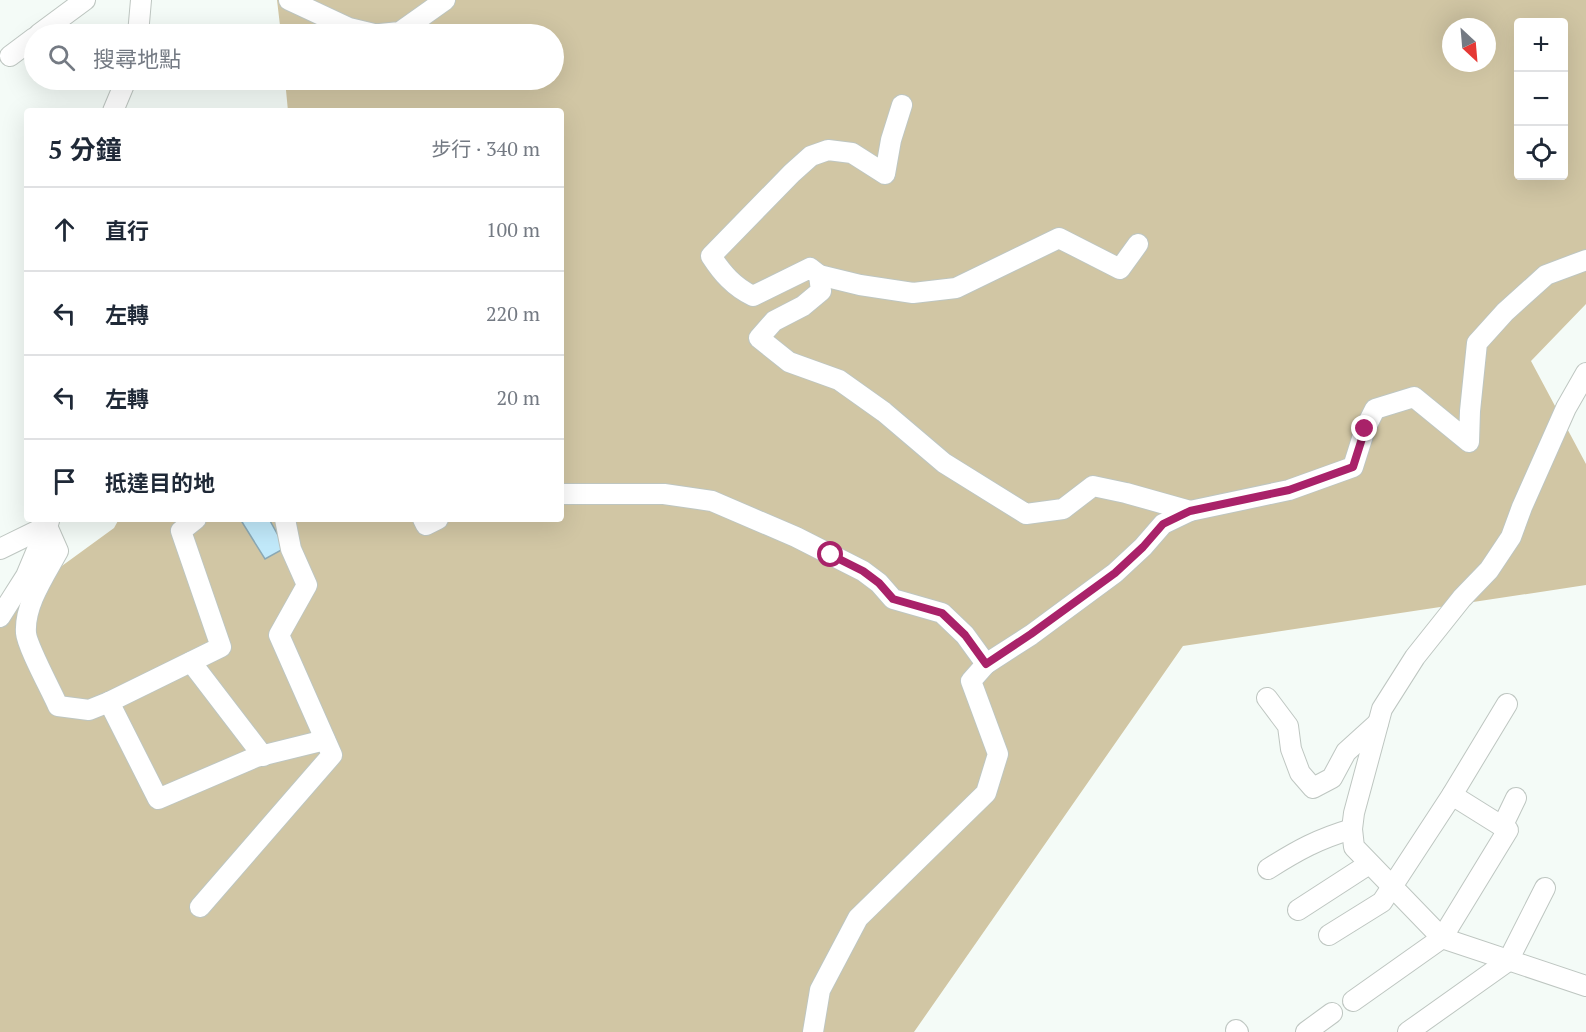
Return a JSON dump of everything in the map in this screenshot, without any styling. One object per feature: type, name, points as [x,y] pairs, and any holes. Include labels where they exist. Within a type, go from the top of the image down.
[{"type":"street","points":[[53,24],[85,0]]},
{"type":"street","points":[[139,24],[141,0]]},
{"type":"street","points":[[289,0],[340,24]]},
{"type":"street","points":[[411,24],[445,0]]},
{"type":"street","points":[[10,56],[24,46]]},
{"type":"street","points":[[114,108],[122,90]]},
{"type":"street","points":[[902,105],[891,141],[885,174],[852,153],[828,150],[811,156],[711,256],[721,272],[742,291],[753,296],[810,268],[819,275],[860,285],[914,293],[956,288],[1059,238],[1120,269],[1137,244]]},
{"type":"street","points":[[813,1032],[820,990],[858,918],[986,793],[998,754],[970,681],[986,664],[1115,573],[1143,547],[1163,524],[1190,511],[1289,490],[1353,467],[1365,429],[1375,409],[1413,397],[1469,442],[1477,343],[1504,312],[1546,275],[1586,260]]},
{"type":"street","points":[[819,275],[821,291],[803,306],[774,321],[759,338],[789,362],[839,380],[884,412],[944,463],[992,494],[1026,514],[1063,509],[1093,486],[1126,492],[1190,511]]},
{"type":"street","points":[[1586,373],[1566,408],[1511,537],[1489,570],[1462,598],[1415,657],[1382,710],[1354,813],[1352,830],[1354,847],[1442,938],[1586,986]]},
{"type":"street","points":[[564,494],[664,494],[712,501],[796,537],[863,571],[879,583],[893,599],[942,613],[965,635],[986,664]]},
{"type":"street","points":[[48,523],[58,551],[37,592],[28,617],[26,635],[58,706],[89,710],[221,647],[182,531],[192,522]]},
{"type":"street","points":[[200,907],[332,755],[279,635],[307,585],[291,549],[286,522]]},
{"type":"street","points":[[0,549],[48,523]]},
{"type":"street","points":[[0,617],[26,576],[48,523]]},
{"type":"street","points":[[191,662],[263,756]]},
{"type":"street","points":[[1267,698],[1288,726],[1292,749],[1300,772],[1313,788],[1332,778],[1346,752],[1378,723]]},
{"type":"street","points":[[109,702],[158,799],[263,756],[325,740]]},
{"type":"street","points":[[1329,935],[1382,902],[1452,795],[1507,704]]},
{"type":"street","points":[[1353,1001],[1442,938],[1508,830],[1452,795]]},
{"type":"street","points":[[1502,827],[1516,798]]},
{"type":"street","points":[[1269,868],[1303,846],[1330,835],[1352,830]]},
{"type":"street","points":[[1298,910],[1369,864]]},
{"type":"street","points":[[1408,1032],[1508,961],[1545,888]]},
{"type":"street","points":[[1306,1032],[1332,1013]]},
{"type":"shaded area","points":[[277,0],[1586,0],[1586,304],[1531,361],[1586,464],[1586,585],[1183,646],[914,1032],[0,1032],[0,611],[114,528],[117,522],[564,522],[564,108],[288,108],[286,90],[564,90],[564,24],[280,24]]},
{"type":"water","points":[[242,522],[271,522],[285,548],[265,559]]},
{"type":"route","points":[[831,555],[863,571],[879,583],[893,599],[942,613],[965,635],[986,664],[1115,573],[1143,547],[1163,524],[1190,511],[1289,490],[1353,467],[1365,429]]}]
